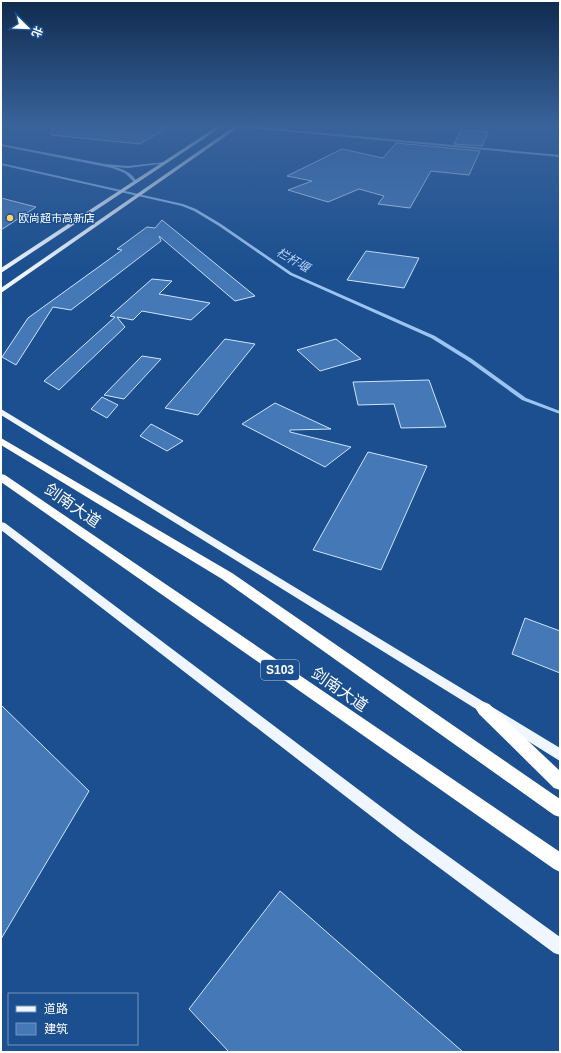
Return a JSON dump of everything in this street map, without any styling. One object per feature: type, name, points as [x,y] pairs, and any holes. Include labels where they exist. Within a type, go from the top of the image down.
[{"type":"highway","name":"剑南大道","points":[[1,441],[227,576],[560,809]]},
{"type":"highway","name":"剑南大道","points":[[1,477],[560,863]]},
{"type":"highway","points":[[484,709],[560,782]]},
{"type":"main road","points":[[1,271],[149,173]]},
{"type":"main road","points":[[1,291],[171,173]]},
{"type":"main road","points":[[1,411],[560,755]]},
{"type":"main road","points":[[1,526],[407,835],[560,947]]},
{"type":"street","points":[[128,173],[135,182]]},
{"type":"building","points":[[293,173],[430,173],[410,208],[378,204],[384,196],[359,189],[328,202],[288,190],[312,181],[287,176]]},
{"type":"building","points":[[451,173],[470,173],[469,175]]},
{"type":"building","name":"欧尚超市高新店","points":[[1,198],[36,207],[1,230]]},
{"type":"building","points":[[162,220],[255,296],[235,301],[159,236],[161,241],[71,310],[53,307],[16,365],[2,357],[28,318],[122,250],[117,249],[147,227],[155,228]]},
{"type":"building","points":[[366,251],[419,258],[404,288],[347,280]]},
{"type":"building","points":[[152,279],[172,281],[159,294],[210,303],[191,320],[142,311],[133,320],[117,317],[125,327],[59,390],[44,381],[115,317],[110,316]]},
{"type":"building","points":[[225,339],[255,344],[198,415],[165,408]]},
{"type":"building","points":[[336,339],[361,359],[320,371],[297,350]]},
{"type":"building","points":[[142,356],[161,359],[124,399],[104,395]]},
{"type":"building","points":[[429,380],[446,427],[401,428],[394,404],[358,405],[353,382]]},
{"type":"building","points":[[102,397],[118,405],[107,418],[91,409]]},
{"type":"building","points":[[275,403],[331,429],[290,430],[290,432],[351,447],[325,467],[242,424]]},
{"type":"building","points":[[151,424],[183,441],[167,451],[140,436]]},
{"type":"building","points":[[368,452],[427,466],[381,570],[313,550]]},
{"type":"building","points":[[525,618],[560,631],[560,673],[512,654]]},
{"type":"building","points":[[1,705],[89,791],[1,939]]},
{"type":"building","points":[[280,891],[463,1052],[229,1052],[189,1009]]},
{"type":"waterway","name":"栏杆堰","points":[[42,173],[183,205],[195,210],[220,225],[291,274],[433,337],[470,360],[524,399],[560,413]]},
{"type":"place","name":"欧尚超市高新店","points":[[10,218]]}]
